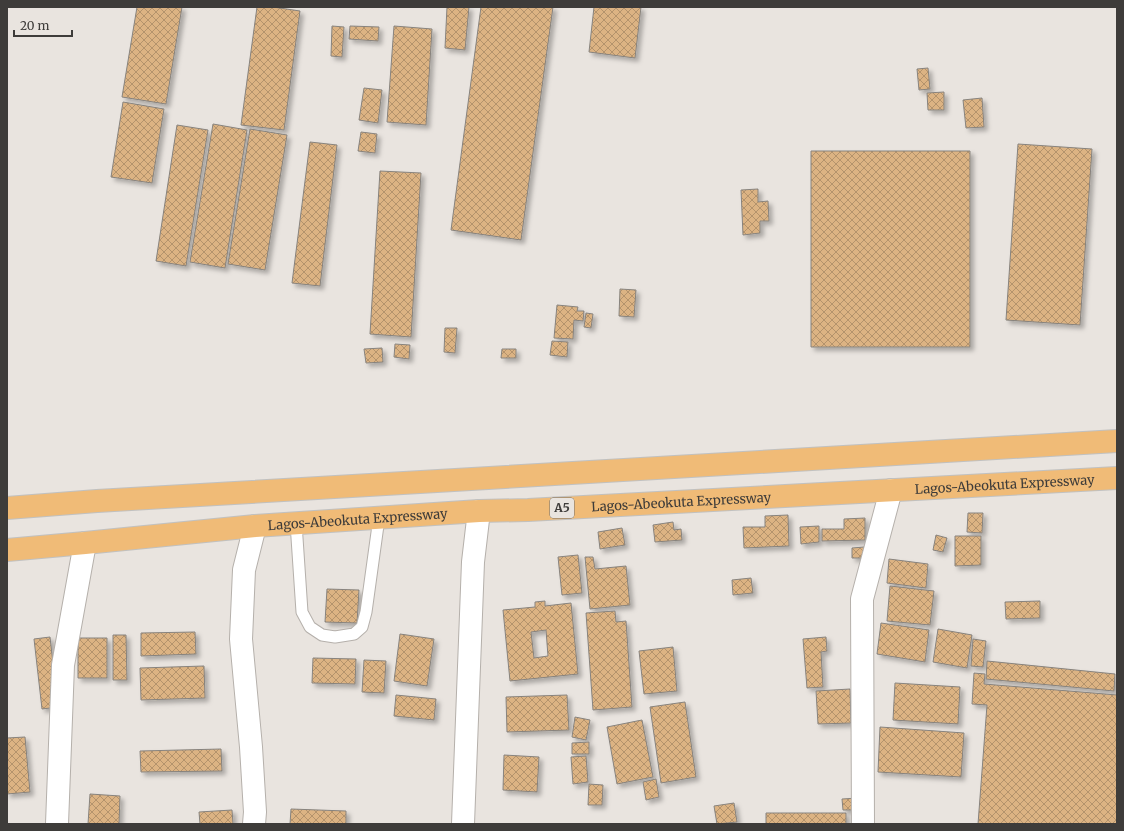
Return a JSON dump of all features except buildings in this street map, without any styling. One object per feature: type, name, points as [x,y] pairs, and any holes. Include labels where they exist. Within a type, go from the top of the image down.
[{"type":"highway","points":[[7,508],[1117,441]]},
{"type":"highway","name":"Lagos-Abeokuta Expressway","points":[[7,550],[255,526],[479,511],[544,509],[1117,478]]},
{"type":"street","points":[[863,824],[862,599],[891,490]]},
{"type":"street","points":[[463,824],[472,562],[479,511]]},
{"type":"street","points":[[254,824],[255,812],[251,747],[241,639],[244,570],[255,526]]},
{"type":"street","points":[[57,824],[63,664],[85,543]]},
{"type":"lane","points":[[296,523],[302,612],[310,627],[322,635],[335,637],[354,634],[362,627],[366,612],[379,518]]}]
